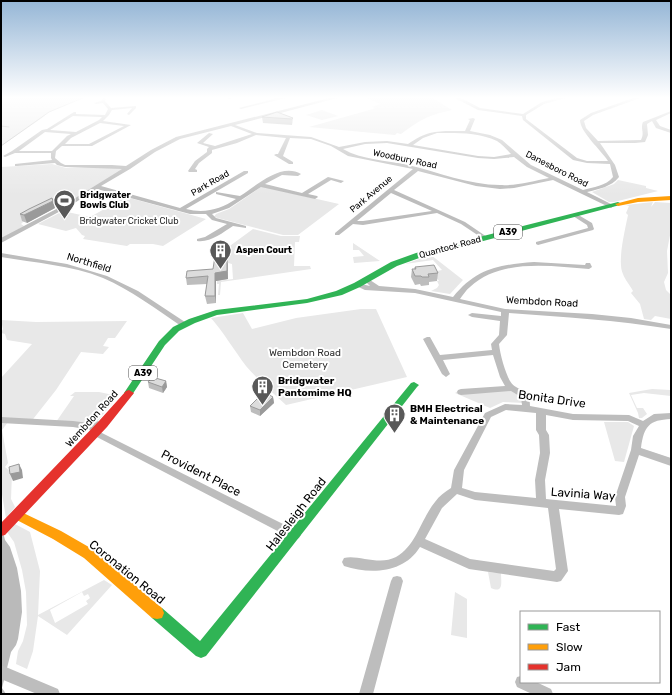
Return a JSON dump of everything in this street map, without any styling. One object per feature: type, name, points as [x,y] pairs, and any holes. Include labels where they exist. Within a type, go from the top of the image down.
[{"type":"main road","name":"Quantock Road","points":[[367,280],[385,268],[402,260],[632,201],[671,198]]},
{"type":"main road","name":"Quantock Road","points":[[654,199],[671,202]]},
{"type":"main road","name":"Wembdon Road","points":[[1,531],[96,433],[134,387],[162,343],[171,333],[184,324],[216,313],[285,305],[318,299],[357,286],[367,280]]},
{"type":"main road","name":"Halesleigh Road","points":[[195,646],[201,651],[414,385]]},
{"type":"main road","name":"Coronation Road","points":[[17,515],[57,535],[89,554],[195,646]]},
{"type":"street","points":[[14,152],[53,152],[69,137],[84,129]]},
{"type":"street","points":[[62,145],[90,145],[120,129]]},
{"type":"street","points":[[1,241],[97,187],[160,147],[178,138],[214,129]]},
{"type":"street","name":"Woodbury Road","points":[[244,129],[256,134],[323,140],[350,155],[476,184],[500,187],[526,185],[554,178]]},
{"type":"street","points":[[537,129],[571,157],[587,162],[611,163]]},
{"type":"street","points":[[583,192],[612,182],[616,177],[616,173],[611,163],[586,129]]},
{"type":"street","points":[[596,142],[640,142],[646,135],[645,129]]},
{"type":"street","points":[[5,156],[14,152],[46,130],[76,133]]},
{"type":"street","name":"Danesboro Road","points":[[410,145],[421,137],[437,132],[467,132],[488,136],[500,141],[515,156],[530,166],[611,206]]},
{"type":"street","points":[[211,134],[196,144],[213,147],[235,142],[256,134]]},
{"type":"street","points":[[289,136],[278,155],[290,163]]},
{"type":"street","points":[[339,148],[365,143],[387,142],[478,157],[494,158],[515,156]]},
{"type":"street","points":[[350,155],[365,143]]},
{"type":"street","points":[[195,171],[191,171],[197,162],[208,154],[209,149],[213,147]]},
{"type":"street","points":[[53,152],[52,156],[55,161],[63,166],[112,166],[128,168]]},
{"type":"street","points":[[17,165],[55,161]]},
{"type":"street","name":"Park Avenue","points":[[337,234],[416,169]]},
{"type":"street","name":"Park Road","points":[[182,209],[246,172]]},
{"type":"street","points":[[208,213],[223,209],[280,173],[298,174]]},
{"type":"street","points":[[304,194],[327,178],[340,181]]},
{"type":"street","points":[[261,185],[315,197]]},
{"type":"street","name":"Park Road","points":[[97,187],[197,213],[208,213]]},
{"type":"street","points":[[390,190],[463,223],[485,238]]},
{"type":"street","points":[[218,193],[240,198]]},
{"type":"street","points":[[352,222],[363,223],[428,212],[440,212]]},
{"type":"street","points":[[208,213],[214,219],[244,227]]},
{"type":"street","points":[[538,242],[591,229],[590,224],[575,215]]},
{"type":"street","points":[[199,240],[209,241],[232,224]]},
{"type":"street","name":"Northfield","points":[[1,255],[76,268],[106,277],[134,292],[184,324]]},
{"type":"street","points":[[455,300],[463,287],[475,278],[506,268],[531,265],[589,268]]},
{"type":"street","points":[[367,280],[377,288]]},
{"type":"street","name":"Wembdon Road","points":[[357,286],[365,288],[415,291],[455,300],[504,315],[586,315],[631,320],[663,321],[671,327]]},
{"type":"street","points":[[472,315],[504,315],[503,335],[495,344],[496,352],[500,359],[508,383],[522,392],[526,397],[526,408]]},
{"type":"street","points":[[427,339],[446,374]]},
{"type":"street","points":[[438,358],[496,352]]},
{"type":"street","points":[[462,392],[514,388]]},
{"type":"street","name":"Bonita Drive","points":[[456,490],[459,470],[488,415],[505,407],[526,408],[573,417],[629,418],[644,425]]},
{"type":"street","points":[[541,411],[541,430],[544,435],[545,449],[540,480],[541,503]]},
{"type":"street","points":[[644,425],[654,417],[671,416]]},
{"type":"street","points":[[1,420],[73,424],[91,427],[94,424],[103,424]]},
{"type":"street","name":"Lavinia Way","points":[[456,490],[475,496],[619,512],[621,506],[620,497],[636,450],[638,436],[644,425]]},
{"type":"street","name":"Provident Place","points":[[96,433],[295,535]]},
{"type":"street","points":[[636,450],[671,462]]},
{"type":"street","points":[[348,562],[390,565],[405,557],[419,541],[436,509],[444,499],[456,490]]},
{"type":"street","points":[[419,541],[469,564],[505,568],[524,573],[557,577],[562,571],[562,566],[553,505]]},
{"type":"street","points":[[366,694],[397,581]]},
{"type":"street","points":[[1,672],[37,691],[53,694]]},
{"type":"street","points":[[525,683],[546,694]]},
{"type":"green space","points":[[1,129],[25,129],[1,146]]},
{"type":"green space","points":[[335,129],[408,129],[401,134],[397,133],[395,135]]},
{"type":"green space","points":[[52,164],[66,168],[102,167],[124,169],[64,205],[59,204],[23,222],[21,224],[24,226],[1,239],[1,167]]},
{"type":"green space","points":[[618,180],[646,186],[646,188],[658,191],[614,202],[609,202],[592,192],[614,184]]},
{"type":"green space","points":[[261,187],[339,204],[298,235],[283,235],[214,217],[216,214],[229,209]]},
{"type":"green space","name":"Bridgwater Cricket Club","points":[[126,197],[206,219],[163,246],[153,244],[130,244],[127,246],[83,239],[85,236],[82,235],[76,228],[66,231],[38,224],[63,211],[90,217]]},
{"type":"green space","points":[[653,202],[651,207],[655,202],[671,203],[671,230],[667,251],[668,273],[664,282],[666,290],[670,294],[671,319],[655,316],[651,320],[644,319],[640,304],[631,293],[633,291],[621,269],[622,246],[628,215],[626,213],[629,206],[626,205]]},
{"type":"green space","points":[[253,229],[281,236],[300,236],[299,242],[295,242],[294,266],[310,266],[311,269],[221,282],[220,295],[218,295],[219,284],[217,284],[217,281],[233,279],[232,264],[212,259]]},
{"type":"green space","points":[[353,243],[380,261],[354,263],[353,257],[364,256],[359,250],[353,250]]},
{"type":"green space","points":[[431,255],[463,280],[450,294],[431,291],[439,285],[437,281],[439,281],[432,272],[442,270],[433,260],[405,264]]},
{"type":"green space","name":"Wembdon Road Cemetery","points":[[361,309],[376,309],[407,377],[286,405],[246,366],[211,318],[243,313],[252,329],[296,318]]},
{"type":"green space","points":[[1,320],[36,322],[127,321],[115,338],[108,338],[103,346],[109,347],[103,354],[81,352],[56,390],[30,423],[8,422],[2,430],[8,463],[5,467],[12,473],[11,499],[15,507],[6,518],[1,488],[1,378],[32,344],[7,340],[5,334],[1,333],[3,329]]},
{"type":"green space","points":[[652,389],[670,390],[671,396],[644,393],[631,395],[637,408],[643,408],[647,414],[642,418],[639,418],[629,393]]},
{"type":"green space","points":[[513,390],[521,393],[524,403],[503,402],[490,408],[455,393],[458,391]]},
{"type":"green space","points":[[75,392],[99,392],[118,396],[97,422],[90,426],[56,422],[74,396],[70,396]]},
{"type":"green space","points":[[604,422],[628,422],[634,426],[624,462],[615,461]]},
{"type":"green space","points":[[15,524],[30,532],[40,571],[38,615],[104,580],[112,585],[67,635],[38,616],[33,651],[27,669],[16,664],[18,651],[23,641],[27,625],[26,592],[22,570],[14,542],[7,532]],"holes":[[[82,592],[84,596],[88,594],[90,598],[86,601],[88,604],[55,623],[50,610]]]},
{"type":"green space","points":[[488,572],[501,573],[500,588],[491,588]]},
{"type":"green space","points":[[455,592],[467,599],[467,638],[451,635]]},
{"type":"shaded area","points":[[1,524],[5,540],[10,547],[17,568],[21,591],[22,612],[18,639],[11,652],[2,688],[6,694],[1,694]]},
{"type":"building","points":[[52,198],[53,201],[24,215],[20,214],[29,209]]},
{"type":"building","points":[[215,256],[227,256],[227,271],[215,273],[215,296],[205,296],[208,276],[186,278],[187,271],[213,269]]},
{"type":"building","points":[[434,265],[438,273],[428,274],[429,277],[415,276],[412,269],[416,269],[415,267]]},
{"type":"building","points":[[152,377],[166,381],[162,387],[148,382]]},
{"type":"building","points":[[264,392],[273,397],[260,410],[250,406]]},
{"type":"building","points":[[19,464],[20,472],[10,474],[9,467]]},
{"type":"waterway","points":[[1,146],[24,129]]},
{"type":"traffic: fast","points":[[129,393],[162,343],[176,329],[192,321],[216,313],[307,301],[339,293],[357,285],[394,264],[419,255],[618,204]]},
{"type":"traffic: fast","points":[[157,613],[201,651],[414,385]]},
{"type":"traffic: slow","points":[[618,204],[638,200],[671,198]]},
{"type":"traffic: slow","points":[[17,515],[57,535],[89,554],[157,613]]},
{"type":"traffic: jam","points":[[1,531],[103,424],[129,393]]},
{"type":"place","name":"Bridgwater Bowls Club","points":[[64,220]]},
{"type":"place","name":"Aspen Court","points":[[221,270]]},
{"type":"place","name":"Bridgwater Pantomime HQ","points":[[262,406]]},
{"type":"place","name":"BMH Electrical & Maintenance","points":[[394,434]]}]
